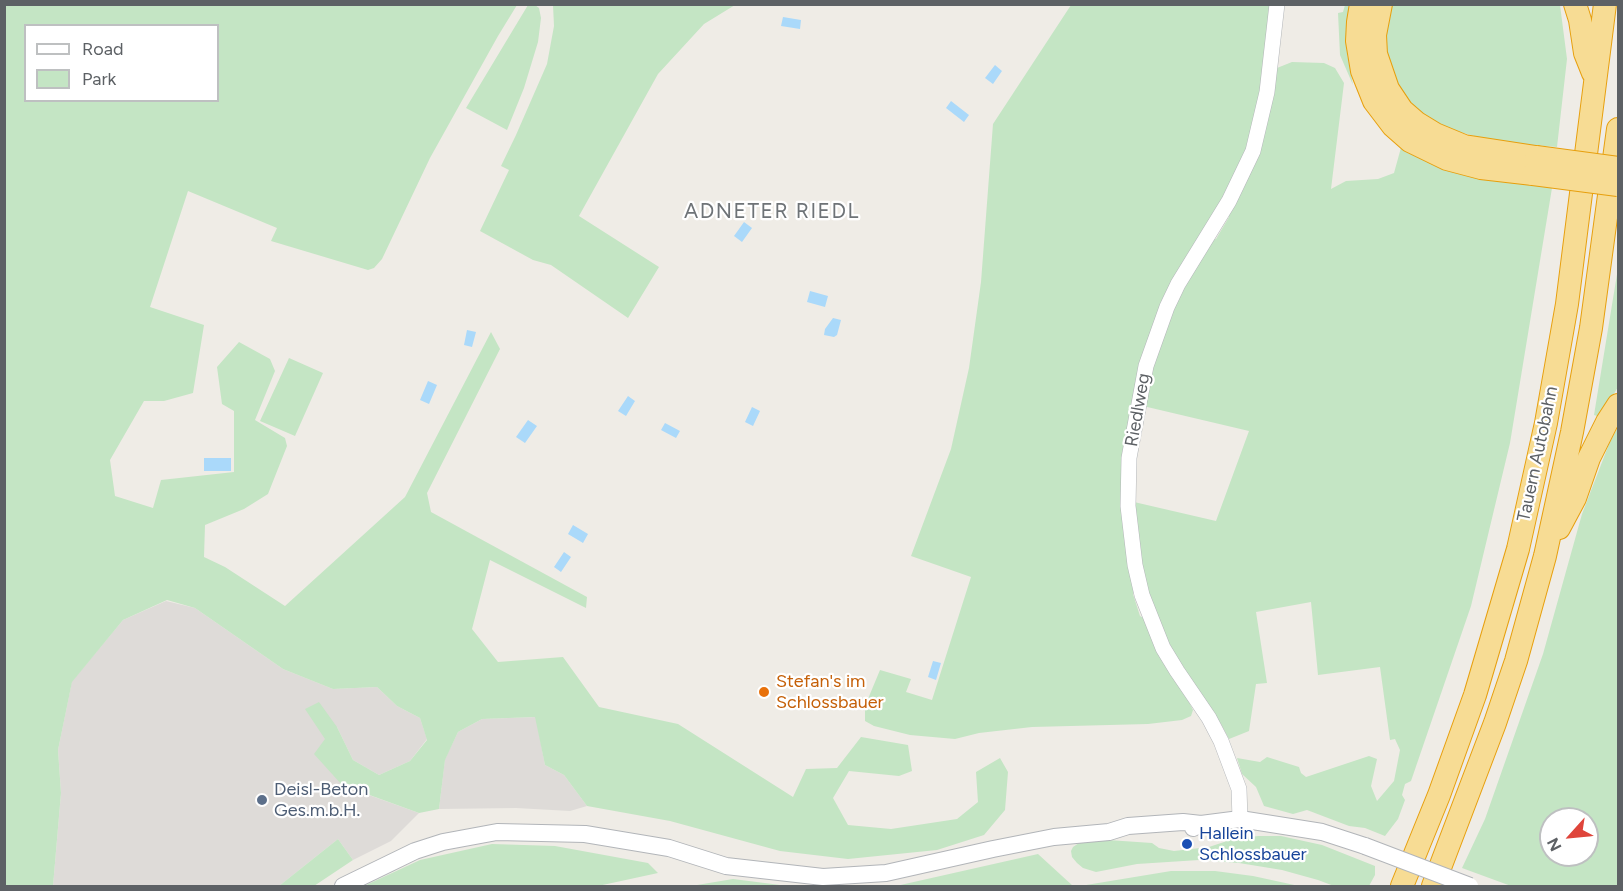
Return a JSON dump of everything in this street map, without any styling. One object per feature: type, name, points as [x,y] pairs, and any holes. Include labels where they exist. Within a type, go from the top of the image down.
[{"type":"highway","points":[[1361,4],[1357,40],[1362,71],[1374,101],[1393,126],[1410,141],[1447,159],[1481,168],[1535,166],[1618,168]]},
{"type":"highway","points":[[1382,4],[1375,35],[1376,54],[1388,89],[1402,110],[1417,123],[1435,134],[1464,146],[1618,186]]},
{"type":"highway","points":[[1575,4],[1585,53],[1596,80]]},
{"type":"highway","name":"Tauern Autobahn","points":[[1402,886],[1432,815],[1475,695],[1518,549],[1546,423],[1567,304],[1605,4]]},
{"type":"highway","name":"Tauern Autobahn","points":[[1433,886],[1495,723],[1516,661],[1545,556],[1572,432],[1591,328],[1618,129]]},
{"type":"highway","points":[[1545,556],[1575,498],[1594,449],[1618,405]]},
{"type":"main road","points":[[343,886],[415,851],[497,832],[585,834],[669,848],[726,866],[823,877],[886,873],[1054,837],[1109,832],[1134,838],[1184,832],[1201,824],[1240,819],[1322,832],[1470,886]]},
{"type":"street","name":"Riedlweg","points":[[1240,819],[1239,789],[1221,741],[1209,718],[1163,648],[1142,595],[1135,565],[1128,506],[1129,458],[1146,366],[1167,308],[1178,284],[1229,201],[1253,151],[1267,92],[1277,4]]},
{"type":"shaded area","points":[[166,601],[195,608],[283,669],[333,689],[377,687],[397,706],[420,718],[427,739],[410,761],[379,775],[353,760],[337,727],[325,739],[341,785],[419,813],[391,841],[353,860],[338,839],[279,886],[53,886],[61,793],[58,750],[72,681],[123,620]]},
{"type":"shaded area","points":[[536,717],[545,765],[564,775],[587,806],[570,811],[516,808],[439,809],[445,759],[458,732],[482,719]]},
{"type":"green space","points":[[4,5],[517,5],[430,158],[382,259],[374,268],[368,270],[271,241],[277,228],[188,191],[150,307],[204,325],[193,393],[164,401],[144,401],[110,460],[115,496],[153,508],[161,480],[234,472],[234,411],[222,404],[217,367],[239,342],[270,359],[275,371],[255,420],[285,438],[287,446],[268,494],[244,509],[205,525],[204,557],[225,567],[285,606],[405,497],[491,332],[500,349],[427,493],[431,512],[587,597],[586,608],[490,560],[472,629],[498,662],[563,657],[599,707],[678,724],[793,797],[806,769],[837,768],[861,737],[908,745],[912,771],[899,776],[849,771],[833,798],[848,825],[891,829],[957,819],[978,802],[976,772],[1000,758],[1008,772],[1005,810],[984,835],[937,850],[848,859],[780,851],[670,821],[587,806],[564,775],[545,765],[535,717],[482,719],[458,732],[445,760],[439,809],[419,813],[342,785],[314,754],[325,739],[305,709],[319,702],[337,727],[353,760],[379,775],[410,761],[427,740],[420,718],[397,706],[377,687],[333,689],[283,669],[195,608],[167,600],[123,620],[72,682],[58,750],[61,793],[53,886],[5,886]]},
{"type":"green space","points":[[528,5],[535,5],[539,8],[541,18],[538,42],[524,88],[507,130],[466,108]]},
{"type":"green space","points":[[553,5],[735,5],[704,24],[658,74],[579,216],[659,267],[628,318],[551,265],[533,260],[480,231],[509,170],[501,166],[547,64],[554,26]]},
{"type":"green space","points":[[1071,5],[1271,5],[1264,67],[1249,151],[1211,218],[1130,414],[1136,589],[1133,594],[1140,616],[1147,620],[1193,710],[1191,716],[1182,720],[1148,724],[1032,727],[979,733],[955,739],[910,735],[874,726],[865,721],[865,706],[880,670],[911,679],[906,692],[932,700],[971,577],[911,556],[951,449],[969,368],[981,282],[993,124]]},
{"type":"green space","points":[[1345,5],[1353,5],[1348,30],[1347,53],[1353,85],[1340,55],[1338,13],[1343,12]]},
{"type":"green space","points":[[1392,5],[1560,5],[1567,59],[1557,147],[1495,142],[1439,126],[1416,109],[1396,85],[1384,51],[1386,19]]},
{"type":"green space","points":[[1292,62],[1324,63],[1335,68],[1344,83],[1331,189],[1346,181],[1378,179],[1394,173],[1402,144],[1552,188],[1510,443],[1471,606],[1411,781],[1405,784],[1402,795],[1405,800],[1398,819],[1385,836],[1365,828],[1349,826],[1307,810],[1293,814],[1264,806],[1256,787],[1242,774],[1237,758],[1260,762],[1267,757],[1299,767],[1301,773],[1306,777],[1369,756],[1377,759],[1371,786],[1377,801],[1394,781],[1400,750],[1395,739],[1390,740],[1380,667],[1318,675],[1311,602],[1256,612],[1267,683],[1256,684],[1249,731],[1229,739],[1173,655],[1141,574],[1134,502],[1216,521],[1249,431],[1143,406],[1151,362],[1169,312],[1210,240],[1216,239],[1229,217],[1228,211],[1274,75],[1277,68]]},
{"type":"green space","points":[[1618,268],[1618,387],[1600,417],[1594,415]]},
{"type":"green space","points":[[289,358],[323,373],[295,436],[260,421]]},
{"type":"green space","points":[[1618,427],[1618,886],[1511,886],[1462,868],[1485,819],[1543,654],[1582,514],[1609,444]]},
{"type":"green space","points":[[1281,836],[1322,845],[1375,866],[1375,875],[1369,886],[1334,886],[1282,870],[1239,863],[1199,860],[1137,864],[1096,872],[1083,868],[1077,863],[1071,851],[1079,843],[1108,840],[1152,843],[1159,848],[1174,851],[1209,847],[1230,840]]},
{"type":"green space","points":[[338,839],[353,860],[314,886],[279,886]]},
{"type":"green space","points":[[492,844],[555,846],[648,863],[658,873],[598,886],[364,886],[420,860]]},
{"type":"green space","points":[[1038,854],[1073,886],[896,886]]},
{"type":"green space","points":[[1171,871],[1215,871],[1299,886],[1080,886]]},
{"type":"green space","points":[[733,879],[788,886],[691,886]]},
{"type":"water","points":[[783,17],[801,20],[800,29],[781,26]]},
{"type":"water","points":[[995,65],[1002,71],[993,84],[985,78]]},
{"type":"water","points":[[951,101],[969,115],[964,122],[946,108]]},
{"type":"water","points":[[744,222],[752,228],[742,242],[734,236]]},
{"type":"water","points":[[810,291],[828,296],[825,307],[807,302]]},
{"type":"water","points":[[833,318],[841,320],[837,335],[834,337],[824,335],[825,329]]},
{"type":"water","points":[[467,330],[476,332],[472,347],[464,345]]},
{"type":"water","points":[[428,381],[437,385],[429,404],[420,400]]},
{"type":"water","points":[[628,396],[635,401],[626,416],[618,411]]},
{"type":"water","points":[[752,407],[760,411],[753,426],[745,422]]},
{"type":"water","points":[[528,420],[537,426],[525,443],[516,437]]},
{"type":"water","points":[[665,423],[680,431],[676,438],[661,430]]},
{"type":"water","points":[[204,458],[231,458],[231,471],[204,471]]},
{"type":"water","points":[[573,525],[588,534],[583,543],[568,534]]},
{"type":"water","points":[[564,552],[571,557],[561,572],[554,567]]},
{"type":"water","points":[[933,661],[941,663],[936,680],[928,677]]},
{"type":"place","name":"Stefan's im Schlossbauer","points":[[764,692]]},
{"type":"place","name":"Deisl-Beton Ges.m.b.H.","points":[[262,800]]},
{"type":"place","name":"Hallein Schlossbauer","points":[[1187,844]]},
{"type":"district","name":"ADNETER RIEDL","points":[[772,212]]}]
